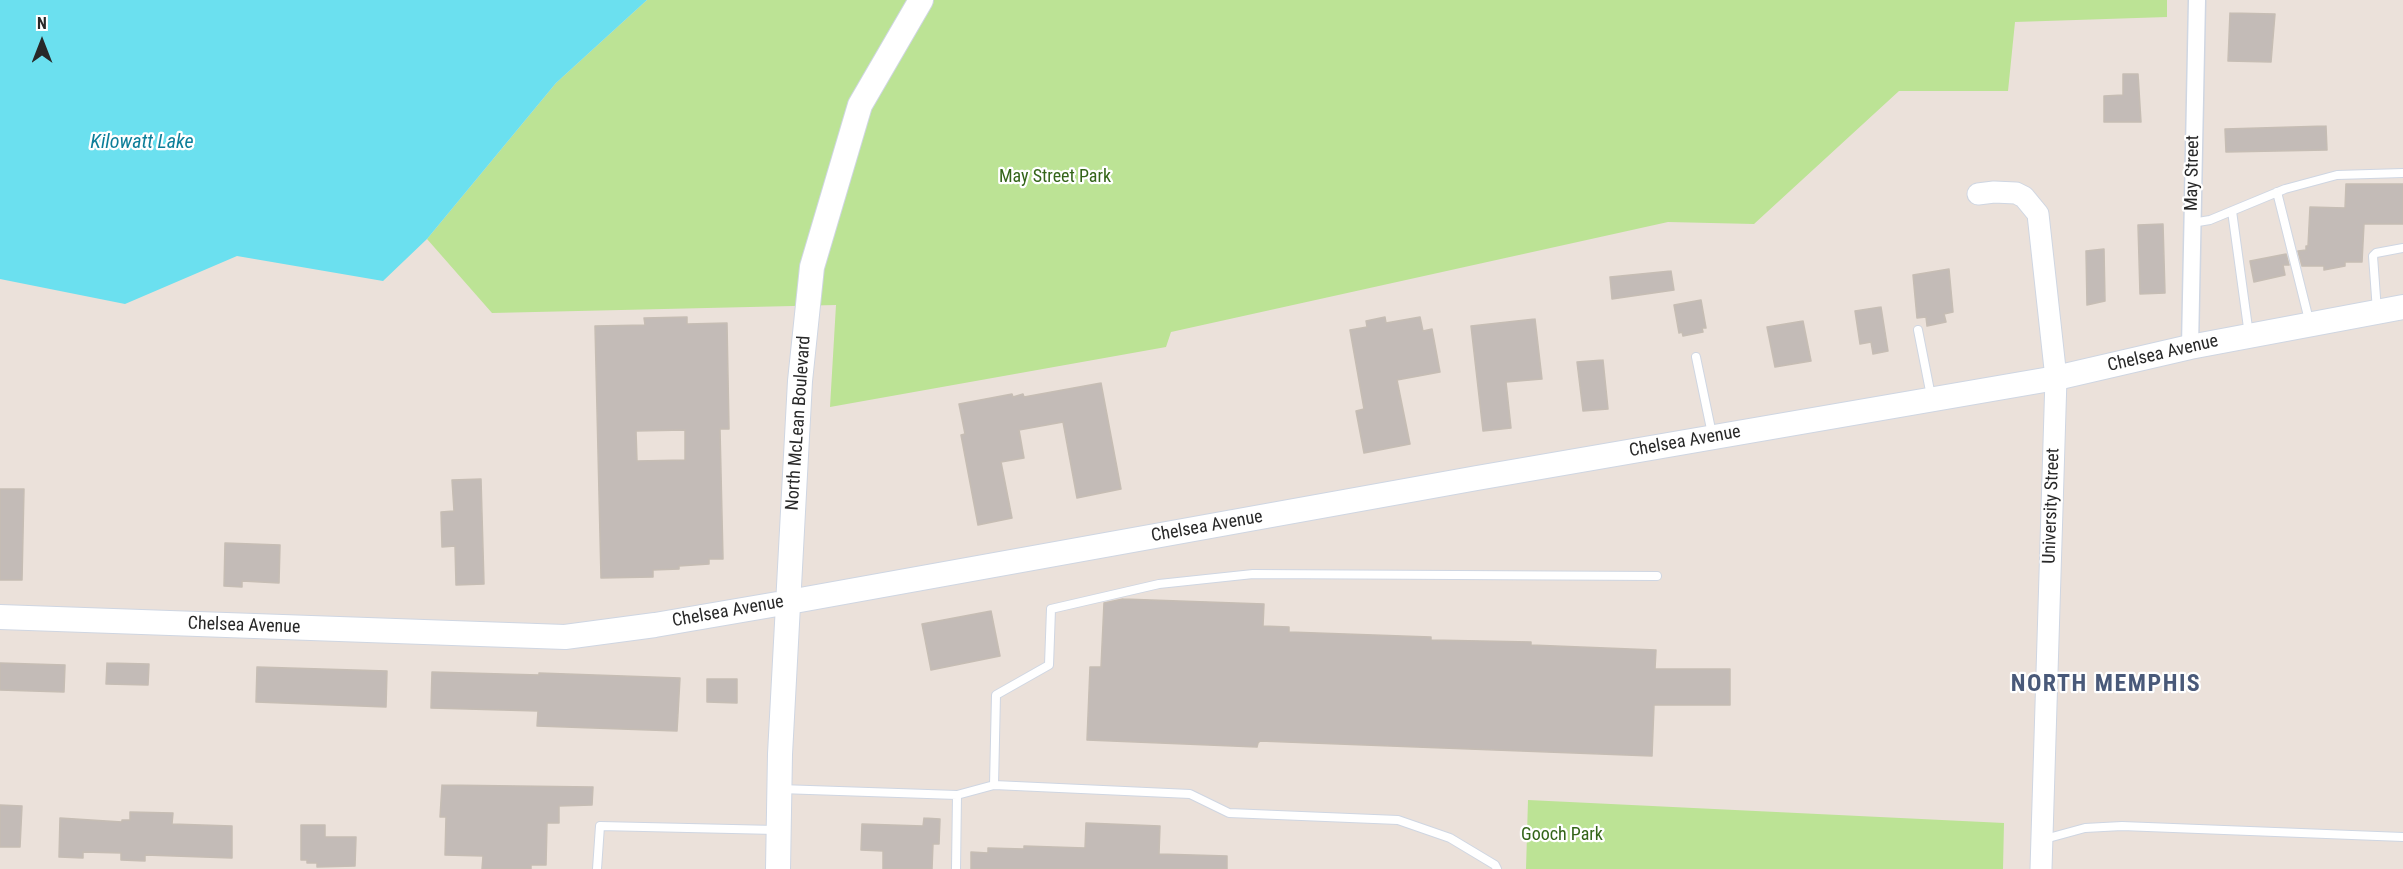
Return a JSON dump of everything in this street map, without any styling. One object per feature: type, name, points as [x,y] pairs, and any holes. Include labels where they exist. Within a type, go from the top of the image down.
[{"type":"main road","name":"North McLean Boulevard","points":[[778,869],[800,381],[812,267],[860,105],[921,0]]},
{"type":"main road","name":"Chelsea Avenue","points":[[0,617],[565,637],[655,625],[789,602],[2056,378],[2190,347],[2403,307]]},
{"type":"street","name":"May Street","points":[[2190,347],[2197,0]]},
{"type":"street","name":"University Street","points":[[1978,194],[2016,193],[2024,197],[2038,214],[2056,378],[2041,869]]},
{"type":"lane","points":[[2192,222],[2210,220],[2277,192],[2337,175],[2403,173]]},
{"type":"lane","points":[[2277,192],[2310,324]]},
{"type":"lane","points":[[2232,211],[2249,336]]},
{"type":"lane","points":[[2377,312],[2373,256],[2376,253],[2403,248]]},
{"type":"lane","points":[[1918,330],[1931,400]]},
{"type":"lane","points":[[1696,357],[1713,437]]},
{"type":"lane","points":[[994,785],[996,695],[1049,665],[1051,609],[1159,584],[1253,574],[1657,576]]},
{"type":"lane","points":[[780,789],[957,795],[994,785],[1190,794],[1229,813],[1398,820],[1450,838],[1495,865],[1497,869]]},
{"type":"lane","points":[[957,795],[957,869]]},
{"type":"lane","points":[[597,869],[600,826],[779,830]]},
{"type":"lane","points":[[2041,840],[2085,828],[2122,826],[2403,837]]},
{"type":"green space","name":"May Street Park","points":[[647,0],[2167,0],[2167,17],[2015,22],[2008,91],[1899,91],[1754,224],[1668,222],[1171,332],[1166,347],[830,407],[836,305],[492,313],[427,239],[556,83]]},
{"type":"green space","name":"Gooch Park","points":[[1528,800],[2004,823],[2003,869],[1526,869]]},
{"type":"water","name":"Kilowatt Lake","points":[[0,0],[647,0],[556,83],[427,239],[383,281],[237,256],[125,304],[0,279]]},
{"type":"building","points":[[2230,13],[2275,14],[2271,62],[2228,61]]},
{"type":"building","points":[[2123,74],[2138,74],[2141,122],[2104,122],[2104,96],[2123,95]]},
{"type":"building","points":[[2326,126],[2327,150],[2226,152],[2225,129]]},
{"type":"building","points":[[2346,184],[2403,184],[2403,224],[2364,224],[2362,262],[2345,262],[2345,266],[2324,270],[2324,266],[2302,266],[2298,251],[2306,250],[2308,246],[2310,207],[2345,208]]},
{"type":"building","points":[[2163,224],[2165,293],[2140,294],[2138,225]]},
{"type":"building","points":[[2104,249],[2105,301],[2087,305],[2086,251]]},
{"type":"building","points":[[2286,254],[2289,265],[2283,265],[2285,275],[2254,282],[2250,261]]},
{"type":"building","points":[[1949,269],[1953,312],[1944,314],[1946,322],[1927,326],[1926,317],[1917,318],[1913,275]]},
{"type":"building","points":[[1671,271],[1674,290],[1612,299],[1610,277]]},
{"type":"building","points":[[1701,300],[1706,328],[1702,328],[1703,332],[1683,336],[1682,332],[1679,333],[1674,305]]},
{"type":"building","points":[[1881,307],[1888,351],[1873,354],[1871,342],[1860,344],[1855,311]]},
{"type":"building","points":[[687,317],[687,324],[727,323],[729,429],[720,429],[723,559],[709,559],[709,564],[679,566],[679,569],[653,570],[653,577],[601,578],[595,326],[645,325],[644,318]],"holes":[[[685,430],[685,460],[637,461],[636,431]]]},
{"type":"building","points":[[1385,317],[1386,323],[1420,317],[1423,331],[1432,329],[1440,372],[1397,380],[1410,444],[1364,453],[1356,411],[1364,409],[1350,330],[1367,327],[1366,321]]},
{"type":"building","points":[[1535,319],[1542,379],[1506,382],[1511,428],[1483,431],[1471,326]]},
{"type":"building","points":[[1803,321],[1811,361],[1775,367],[1767,327]]},
{"type":"building","points":[[1603,360],[1608,409],[1583,411],[1577,362]]},
{"type":"building","points":[[1101,383],[1121,489],[1077,498],[1063,422],[1019,430],[1024,458],[1001,462],[1012,518],[978,525],[961,435],[965,434],[959,404],[1012,394],[1013,397],[1023,394],[1024,397]]},
{"type":"building","points":[[481,479],[484,584],[456,585],[455,546],[442,547],[441,512],[454,511],[452,480]]},
{"type":"building","points":[[0,489],[24,489],[22,580],[0,580]]},
{"type":"building","points":[[225,543],[280,545],[279,583],[242,581],[242,587],[224,586]]},
{"type":"building","points":[[1123,599],[1264,604],[1263,626],[1289,627],[1289,632],[1431,637],[1431,640],[1531,642],[1531,645],[1656,650],[1655,669],[1730,669],[1730,705],[1654,705],[1652,756],[1260,741],[1257,747],[1087,740],[1090,667],[1101,667],[1104,603]]},
{"type":"building","points":[[991,611],[1000,656],[931,670],[922,624]]},
{"type":"building","points":[[0,663],[65,665],[64,692],[0,690]]},
{"type":"building","points":[[107,663],[149,664],[148,685],[106,684]]},
{"type":"building","points":[[257,667],[387,671],[386,707],[256,702]]},
{"type":"building","points":[[432,672],[680,678],[677,731],[537,726],[538,711],[431,708]]},
{"type":"building","points":[[707,679],[737,679],[737,703],[707,702]]},
{"type":"building","points":[[442,785],[593,787],[592,805],[559,806],[559,823],[547,823],[546,865],[531,865],[531,869],[482,869],[483,856],[445,855],[446,817],[440,817]]},
{"type":"building","points":[[0,805],[22,806],[20,847],[0,847]]},
{"type":"building","points":[[130,812],[173,813],[172,824],[232,826],[232,858],[145,855],[145,861],[121,860],[121,853],[83,852],[83,858],[59,857],[60,818],[122,822],[122,820],[130,820]]},
{"type":"building","points":[[924,818],[940,819],[939,844],[933,844],[932,869],[883,869],[883,851],[861,850],[862,824],[923,826]]},
{"type":"building","points":[[1086,823],[1160,826],[1159,854],[1227,856],[1227,869],[971,869],[971,852],[988,853],[988,848],[1024,849],[1024,846],[1085,848]]},
{"type":"building","points":[[301,825],[325,825],[325,837],[356,837],[355,866],[317,867],[317,863],[307,863],[307,860],[301,860]]},
{"type":"district","name":"NORTH MEMPHIS","points":[[2106,685]]}]
